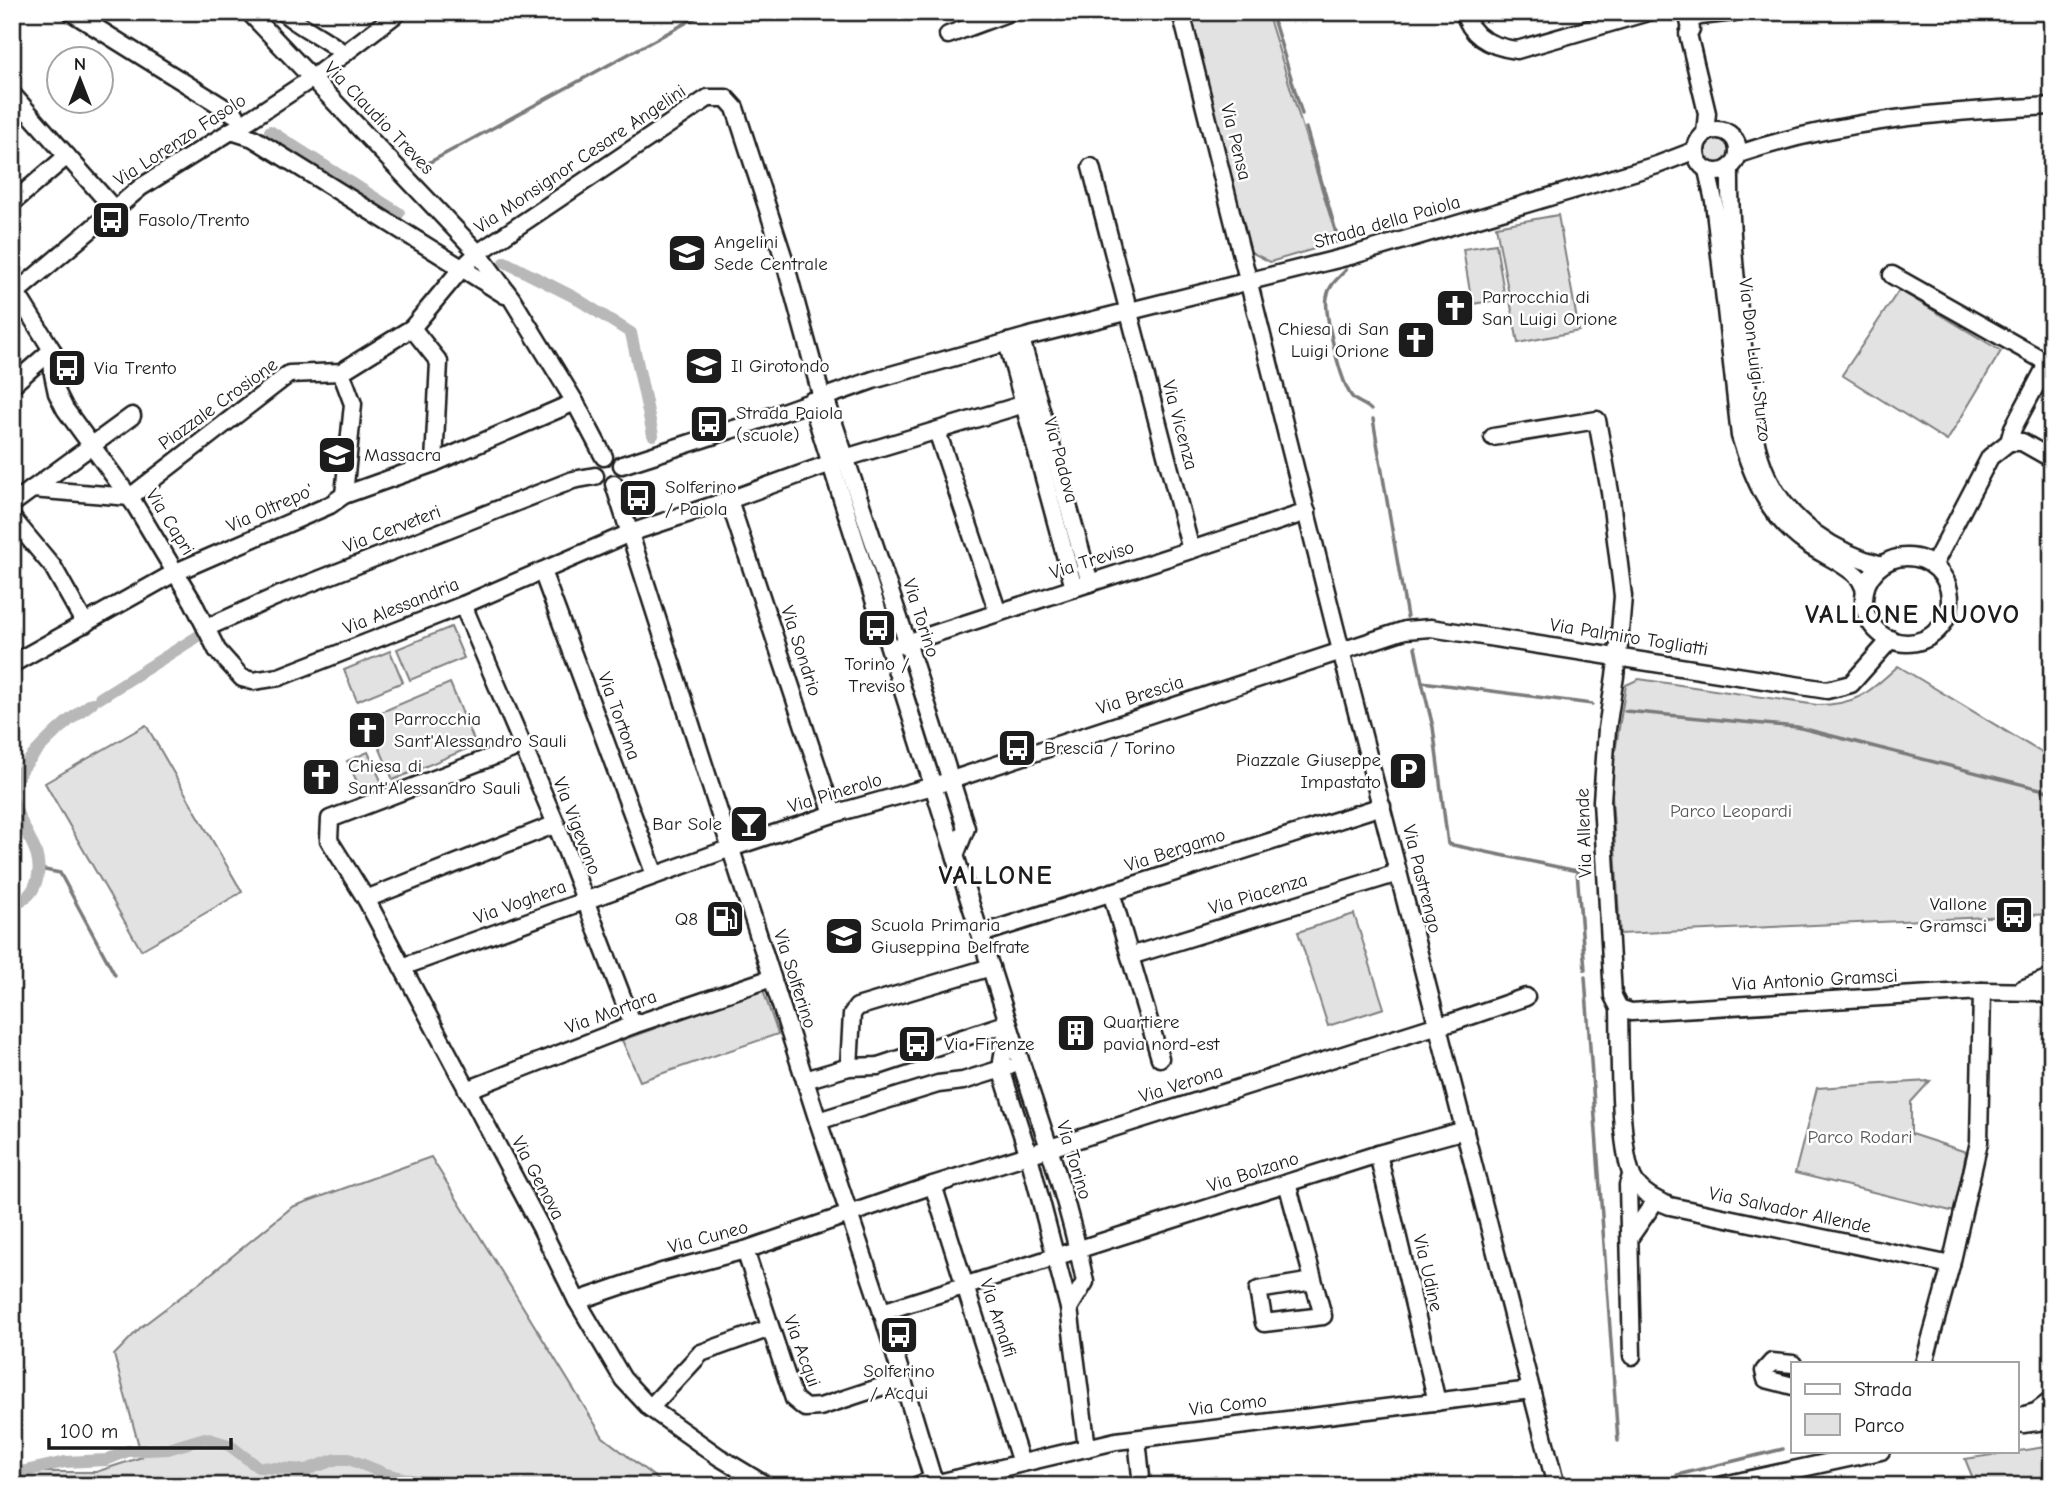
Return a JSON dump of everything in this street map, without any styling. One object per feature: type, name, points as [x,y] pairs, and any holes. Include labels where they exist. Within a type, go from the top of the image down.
[{"type":"street","points":[[71,12],[236,115]]},
{"type":"street","name":"Via Claudio Treves","points":[[249,12],[478,253],[512,299],[575,402],[604,457]]},
{"type":"street","points":[[283,12],[298,26],[330,42],[344,54]]},
{"type":"street","name":"Via Lorenzo Fasolo","points":[[14,292],[141,187],[311,79],[399,12]]},
{"type":"street","points":[[948,35],[1010,12]]},
{"type":"street","name":"Via Pensa","points":[[1181,12],[1249,281]]},
{"type":"street","points":[[1464,12],[1468,26],[1477,36],[1499,48],[1517,50],[1648,12]]},
{"type":"street","points":[[1689,20],[1734,12]]},
{"type":"street","points":[[1689,20],[1698,33],[1716,111],[1733,148],[1724,172],[1702,162],[1698,144],[1705,134],[1707,113],[1688,34],[1689,20]]},
{"type":"street","points":[[12,94],[114,209]]},
{"type":"street","name":"Via Monsignor Cesare Angelini","points":[[341,372],[412,328],[462,268],[478,253],[708,98],[726,98],[735,108],[803,327],[819,398]]},
{"type":"street","points":[[1733,148],[1914,116],[2052,106]]},
{"type":"street","points":[[1705,134],[1719,130],[1733,148]]},
{"type":"street","points":[[231,131],[253,138],[512,299]]},
{"type":"street","name":"Via Don Luigi Sturzo","points":[[1733,148],[1730,201],[1736,284],[1754,434],[1768,478],[1788,508],[1805,525],[1843,551],[1882,565]]},
{"type":"street","points":[[12,202],[67,156]]},
{"type":"street","name":"Strada della Paiola","points":[[622,465],[873,380],[1014,340],[1350,256],[1657,165],[1702,162]]},
{"type":"street","name":"Via Don Luigi Sturzo","points":[[1702,162],[1716,214],[1740,436],[1749,463],[1762,495],[1782,521],[1804,542],[1858,577],[1865,590]]},
{"type":"street","points":[[1091,167],[1127,312]]},
{"type":"street","points":[[1892,275],[2050,359],[2013,428],[2009,442],[1990,457],[1933,566]]},
{"type":"street","name":"Via Pastrengo","points":[[1249,281],[1556,1486]]},
{"type":"street","points":[[14,292],[52,350],[57,393],[65,409],[91,444]]},
{"type":"street","name":"Via Vicenza","points":[[1127,312],[1191,550]]},
{"type":"street","points":[[412,328],[439,362],[434,463]]},
{"type":"street","name":"Via Padova","points":[[1014,340],[1082,586]]},
{"type":"street","points":[[12,385],[52,350]]},
{"type":"street","points":[[341,372],[353,404],[344,495]]},
{"type":"street","name":"Piazzale Crosione","points":[[130,496],[289,374],[341,372]]},
{"type":"street","name":"Via Torino","points":[[819,398],[890,648],[1050,1148],[1079,1251],[1085,1282],[1069,1308]]},
{"type":"street","name":"Via Oltrepo'","points":[[12,664],[176,572],[330,505],[344,495],[434,463],[575,402]]},
{"type":"street","name":"Via Alessandria","points":[[206,628],[217,650],[242,678],[266,681],[463,604],[630,533],[838,461],[1031,402]]},
{"type":"street","points":[[12,504],[132,416]]},
{"type":"street","name":"Via Allende","points":[[1493,438],[1597,420],[1610,492],[1623,596],[1618,656],[1607,729],[1602,801],[1613,996],[1619,1008]]},
{"type":"street","points":[[937,431],[998,613]]},
{"type":"street","points":[[2009,442],[2022,442],[2052,459]]},
{"type":"street","name":"Via Capri","points":[[91,444],[130,496],[206,628]]},
{"type":"street","points":[[604,457],[614,457],[622,465],[622,477],[614,484],[603,484],[595,476],[595,465],[604,457]]},
{"type":"street","name":"Via Torino","points":[[838,461],[907,642],[966,828],[956,853]]},
{"type":"street","name":"Via Cerveteri","points":[[206,628],[275,597],[573,480],[595,476]]},
{"type":"street","name":"Via Solferino","points":[[614,484],[935,1483]]},
{"type":"street","points":[[32,489],[130,496]]},
{"type":"street","name":"Via Sondrio","points":[[729,500],[833,814]]},
{"type":"street","name":"Via Treviso","points":[[890,648],[1307,512]]},
{"type":"street","points":[[12,518],[53,567],[85,624]]},
{"type":"street","points":[[1899,558],[1917,558],[1933,566],[1943,577],[1949,591],[1949,606],[1944,621],[1935,632],[1922,640],[1906,642],[1891,639],[1878,632],[1869,620],[1864,605],[1865,590],[1872,576],[1882,565],[1899,558]]},
{"type":"street","name":"Via Tortona","points":[[542,571],[655,875]]},
{"type":"street","name":"Via Vigevano","points":[[463,604],[555,824],[633,1025]]},
{"type":"street","name":"Via Palmiro Togliatti","points":[[1341,649],[1405,630],[1431,628],[1827,690],[1851,684],[1891,639]]},
{"type":"street","name":"Via Brescia","points":[[951,780],[1341,649]]},
{"type":"street","name":"Via Genova","points":[[523,745],[330,820],[329,840],[366,900],[540,1226],[577,1301],[623,1379],[650,1408],[719,1457],[767,1486]]},
{"type":"street","name":"Via Pinerolo","points":[[731,848],[833,814],[951,780]]},
{"type":"street","name":"Via Bergamo","points":[[981,934],[1382,806]]},
{"type":"street","points":[[366,900],[555,824]]},
{"type":"street","name":"Via Voghera","points":[[402,967],[731,848]]},
{"type":"street","name":"Via Piacenza","points":[[1130,956],[1398,873]]},
{"type":"street","points":[[1111,892],[1160,1058]]},
{"type":"street","points":[[849,1067],[852,1014],[857,1007],[991,967]]},
{"type":"street","name":"Via Antonio Gramsci","points":[[2014,992],[2052,977]]},
{"type":"street","name":"Via Mortara","points":[[467,1090],[633,1025],[772,978]]},
{"type":"street","points":[[1924,1362],[1951,1265],[1979,1142],[1982,991]]},
{"type":"street","name":"Via Antonio Gramsci","points":[[1619,1008],[1631,1012],[1982,991],[2038,992],[2052,997]]},
{"type":"street","name":"Via Verona","points":[[850,1215],[933,1185],[1525,997]]},
{"type":"street","points":[[1619,1008],[1625,1151],[1631,1176],[1628,1185],[1632,1356]]},
{"type":"street","points":[[805,1080],[849,1067],[878,1066],[1008,1023]]},
{"type":"street","name":"Via Torino","points":[[1008,1023],[1000,1069],[1029,1156],[1069,1308],[1087,1448]]},
{"type":"street","points":[[818,1121],[938,1084],[963,1081],[1021,1063]]},
{"type":"street","name":"Via Bolzano","points":[[882,1312],[1378,1154],[1465,1130]]},
{"type":"street","name":"Via Udine","points":[[1378,1154],[1437,1402]]},
{"type":"street","name":"Via Salvador Allende","points":[[1631,1176],[1640,1189],[1656,1200],[1709,1215],[1951,1265]]},
{"type":"street","points":[[1287,1183],[1313,1281]]},
{"type":"street","name":"Via Amalfi","points":[[933,1185],[1021,1463]]},
{"type":"street","points":[[1630,1237],[1656,1200]]},
{"type":"street","name":"Via Cuneo","points":[[577,1301],[662,1272],[745,1250],[850,1215]]},
{"type":"street","name":"Via Acqui","points":[[745,1250],[794,1399],[805,1408],[820,1407],[902,1380]]},
{"type":"street","points":[[650,1408],[701,1353],[770,1328]]},
{"type":"street","points":[[1791,1364],[1772,1362],[1764,1371],[1766,1379],[1791,1385]]},
{"type":"street","name":"Via Como","points":[[916,1486],[1136,1439],[1531,1390]]},
{"type":"street","points":[[2018,1418],[2036,1412],[2052,1400]]},
{"type":"street","points":[[2018,1426],[2052,1420]]},
{"type":"street","points":[[1136,1439],[1142,1486]]},
{"type":"street","points":[[1719,1486],[1876,1452]]},
{"type":"green space","points":[[1186,12],[1267,12],[1338,242],[1270,262],[1249,251]]},
{"type":"green space","points":[[1717,138],[1726,142],[1730,151],[1726,160],[1717,164],[1708,160],[1704,151],[1708,142]]},
{"type":"green space","points":[[1558,215],[1579,331],[1518,343],[1496,226]]},
{"type":"green space","points":[[1496,244],[1505,299],[1472,304],[1463,249]]},
{"type":"green space","points":[[1899,290],[2001,351],[1947,441],[1842,375]]},
{"type":"green space","points":[[451,627],[464,658],[410,680],[397,649]]},
{"type":"green space","points":[[390,651],[403,682],[357,701],[344,670]]},
{"type":"green space","name":"Parco Leopardi","points":[[1898,666],[2052,759],[2052,914],[1620,934],[1611,777],[1626,685],[1639,679],[1817,705],[1853,700],[1879,683]]},
{"type":"green space","points":[[450,683],[476,745],[393,780],[367,718]]},
{"type":"green space","points":[[146,725],[242,892],[141,950],[45,783]]},
{"type":"green space","points":[[368,752],[382,783],[362,792],[347,761]]},
{"type":"green space","points":[[1354,914],[1384,1008],[1328,1026],[1298,932]]},
{"type":"green space","points":[[763,990],[778,1034],[640,1081],[622,1040]]},
{"type":"green space","name":"Parco Rodari","points":[[1930,1081],[1911,1102],[1911,1134],[1966,1152],[1955,1212],[1795,1173],[1817,1088]]},
{"type":"green space","points":[[431,1157],[603,1437],[666,1486],[12,1486],[12,1472],[96,1472],[142,1457],[114,1355],[141,1327],[292,1207]]},
{"type":"green space","points":[[2052,1446],[2052,1486],[1976,1486],[1965,1459]]},
{"type":"waterway","points":[[419,168],[706,12]]},
{"type":"waterway","points":[[1271,12],[1302,114]]},
{"type":"waterway","points":[[1306,128],[1339,242]]},
{"type":"waterway","points":[[270,131],[399,213]]},
{"type":"waterway","points":[[505,262],[574,297],[631,333],[653,435]]},
{"type":"waterway","points":[[1346,270],[1332,285],[1327,297],[1331,333],[1348,391],[1353,398],[1371,410]]},
{"type":"waterway","points":[[1373,419],[1407,617]]},
{"type":"waterway","points":[[100,698],[200,635]]},
{"type":"waterway","points":[[1415,647],[1422,682],[1592,704]]},
{"type":"waterway","points":[[1422,682],[1433,727],[1448,844],[1577,871],[1585,970]]},
{"type":"waterway","points":[[12,904],[31,892],[39,868],[34,846],[18,816],[13,794],[15,782],[44,743],[92,703]]},
{"type":"waterway","points":[[1625,711],[1797,727],[2052,792]]},
{"type":"waterway","points":[[40,869],[60,873],[115,975]]},
{"type":"waterway","points":[[1585,977],[1618,1441]]},
{"type":"waterway","points":[[12,1474],[65,1462],[106,1460],[128,1451],[168,1449],[205,1438],[229,1445],[258,1467],[306,1470],[337,1459],[349,1459],[386,1474],[436,1486]]},
{"type":"waterway","points":[[1677,1475],[1783,1449]]},
{"type":"place","name":"Fasolo/Trento","points":[[111,220]]},
{"type":"place","name":"Angelini Sede Centrale","points":[[687,253]]},
{"type":"place","name":"Parrocchia di San Luigi Orione","points":[[1455,308]]},
{"type":"place","name":"Chiesa di San Luigi Orione","points":[[1416,340]]},
{"type":"place","name":"Il Girotondo","points":[[704,366]]},
{"type":"place","name":"Via Trento","points":[[67,368]]},
{"type":"place","name":"Strada Paiola (scuole)","points":[[709,424]]},
{"type":"place","name":"Massacra","points":[[337,455]]},
{"type":"place","name":"Solferino / Paiola","points":[[638,498]]},
{"type":"place","name":"Torino / Treviso","points":[[877,628]]},
{"type":"place","name":"Parrocchia Sant'Alessandro Sauli","points":[[367,730]]},
{"type":"place","name":"Brescia / Torino","points":[[1017,748]]},
{"type":"place","name":"Piazzale Giuseppe Impastato","points":[[1408,771]]},
{"type":"place","name":"Chiesa di Sant'Alessandro Sauli","points":[[321,777]]},
{"type":"place","name":"Bar Sole","points":[[749,824]]},
{"type":"place","name":"Vallone - Gramsci","points":[[2014,915]]},
{"type":"place","name":"Q8","points":[[725,919]]},
{"type":"place","name":"Scuola Primaria Giuseppina Delfrate","points":[[844,936]]},
{"type":"place","name":"Quartiere pavia nord-est","points":[[1076,1033]]},
{"type":"place","name":"Via Firenze","points":[[917,1044]]},
{"type":"place","name":"Solferino / Acqui","points":[[899,1335]]},
{"type":"district","name":"VALLONE NUOVO","points":[[1913,615]]},
{"type":"district","name":"VALLONE","points":[[996,876]]}]
